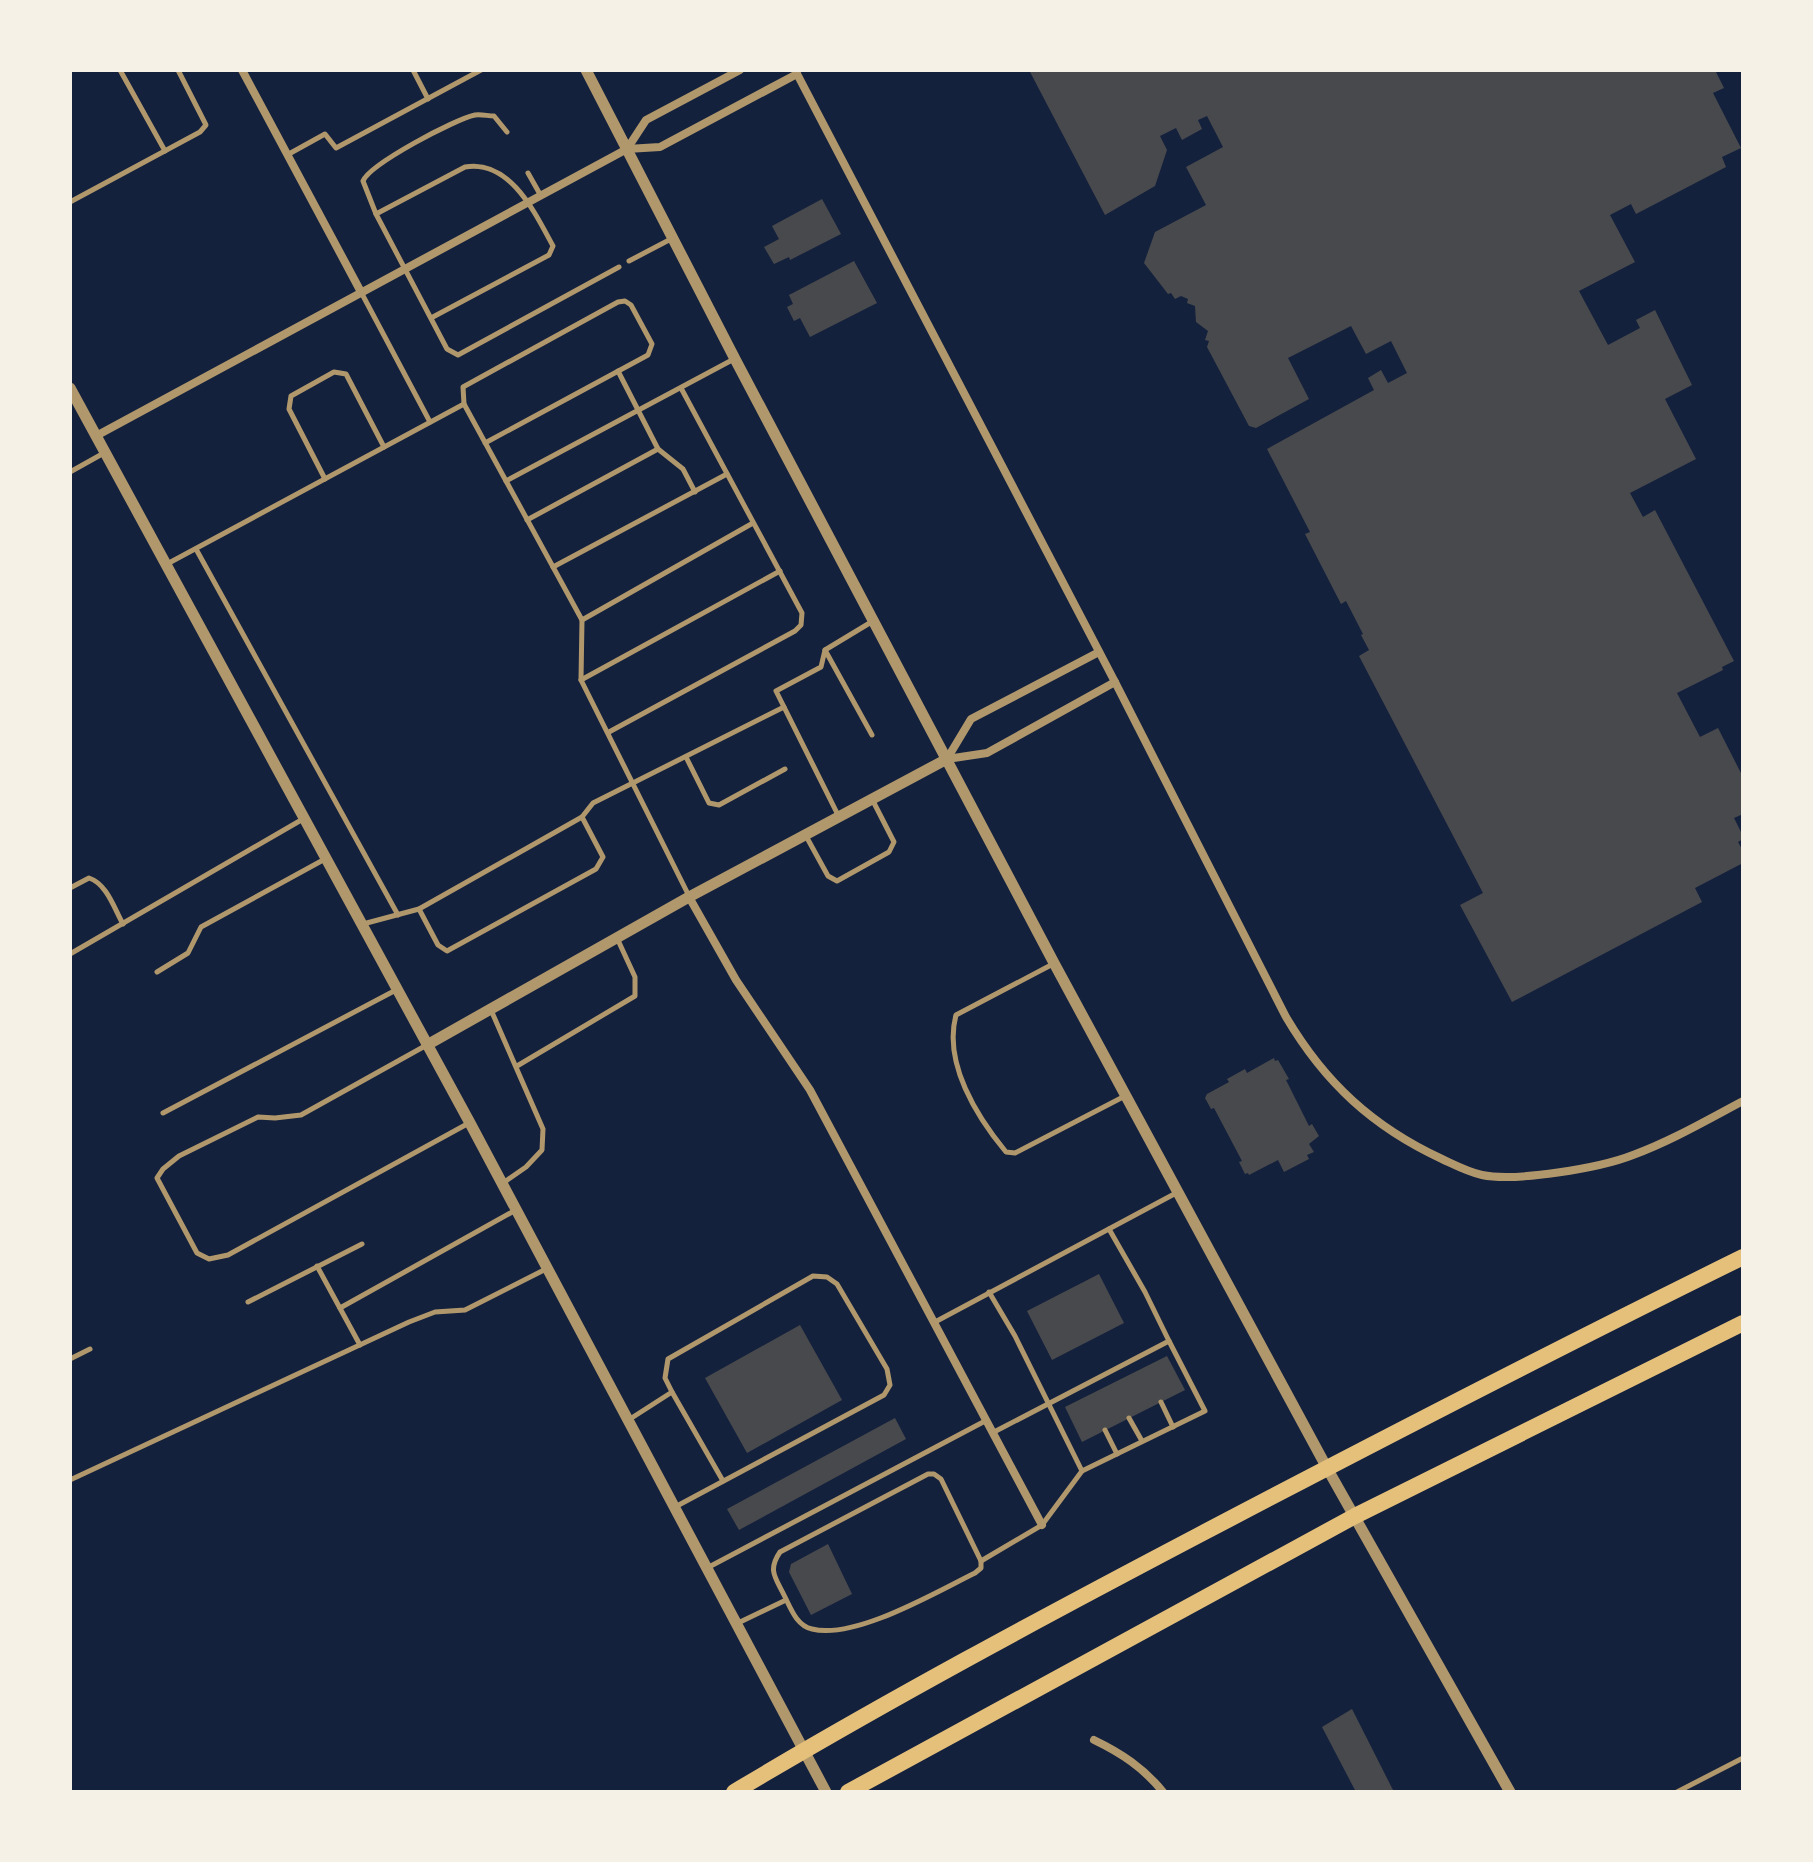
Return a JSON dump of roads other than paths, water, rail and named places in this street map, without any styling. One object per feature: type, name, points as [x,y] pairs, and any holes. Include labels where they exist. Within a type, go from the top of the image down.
[{"type":"highway","points":[[734,1792],[1042,1619],[1488,1383],[1743,1257]]},
{"type":"highway","points":[[848,1792],[1355,1516],[1743,1323]]},
{"type":"street","points":[[242,70],[361,292]]},
{"type":"street","points":[[586,70],[1054,963],[1327,1468],[1510,1792]]},
{"type":"street","points":[[627,149],[646,120],[740,70]]},
{"type":"street","points":[[96,436],[627,149],[660,147],[796,72],[1304,1048],[1343,1093],[1405,1141],[1474,1173],[1514,1177],[1578,1168],[1631,1156],[1743,1101]]},
{"type":"street","points":[[71,392],[470,1123],[826,1792]]},
{"type":"street","points":[[947,759],[971,719],[1099,652]]},
{"type":"street","points":[[427,1045],[689,897],[947,759],[987,753],[1115,682]]},
{"type":"street","points":[[689,897],[736,980],[810,1090],[1042,1525]]},
{"type":"street","points":[[1094,1740],[1119,1752],[1142,1769],[1163,1792]]},
{"type":"lane","points":[[120,70],[165,151]]},
{"type":"lane","points":[[70,202],[200,132],[206,125],[178,70]]},
{"type":"lane","points":[[413,70],[428,99]]},
{"type":"lane","points":[[287,155],[325,134],[336,148],[481,70]]},
{"type":"lane","points":[[507,132],[494,116],[477,115],[451,124],[378,165],[366,174],[363,181],[366,195],[447,349],[458,355],[619,267]]},
{"type":"lane","points":[[376,214],[465,167],[481,164],[507,179],[529,202],[553,246],[549,255],[431,318]]},
{"type":"lane","points":[[528,173],[541,196]]},
{"type":"lane","points":[[629,261],[674,238]]},
{"type":"lane","points":[[361,292],[430,422]]},
{"type":"lane","points":[[485,443],[652,350],[652,344],[631,305],[625,301],[618,302],[463,387],[464,404],[485,443],[527,520],[582,620],[581,680],[635,783],[689,897]]},
{"type":"lane","points":[[506,481],[735,359]]},
{"type":"lane","points":[[618,371],[658,449],[683,469],[695,492]]},
{"type":"lane","points":[[325,479],[289,409],[291,396],[334,372],[346,374],[384,447]]},
{"type":"lane","points":[[609,732],[801,625],[802,613],[681,388]]},
{"type":"lane","points":[[166,565],[464,404]]},
{"type":"lane","points":[[527,520],[658,449]]},
{"type":"lane","points":[[70,472],[105,453]]},
{"type":"lane","points":[[553,567],[727,474]]},
{"type":"lane","points":[[582,620],[753,523]]},
{"type":"lane","points":[[196,549],[398,915]]},
{"type":"lane","points":[[581,680],[780,571]]},
{"type":"lane","points":[[839,817],[776,691],[821,667],[825,650],[874,620]]},
{"type":"lane","points":[[825,650],[872,735]]},
{"type":"lane","points":[[362,925],[419,909],[582,817],[593,803],[784,707]]},
{"type":"lane","points":[[686,757],[709,803],[719,805],[785,769]]},
{"type":"lane","points":[[805,835],[828,876],[837,881],[889,852],[894,842],[872,799]]},
{"type":"lane","points":[[419,909],[438,945],[447,951],[596,869],[603,857],[582,817]]},
{"type":"lane","points":[[70,954],[304,819]]},
{"type":"lane","points":[[157,972],[188,953],[201,927],[326,859]]},
{"type":"lane","points":[[70,888],[89,878],[94,879],[101,884],[123,924]]},
{"type":"lane","points":[[517,1066],[635,996],[635,977],[617,938]]},
{"type":"lane","points":[[1054,963],[956,1015],[952,1031],[964,1085],[988,1129],[1006,1152],[1015,1153],[1126,1095]]},
{"type":"lane","points":[[163,1113],[397,989]]},
{"type":"lane","points":[[491,1009],[543,1129],[542,1150],[526,1167],[502,1184]]},
{"type":"lane","points":[[427,1045],[301,1115],[258,1117],[179,1156],[163,1169],[157,1178],[197,1253],[209,1259],[228,1255],[470,1123]]},
{"type":"lane","points":[[935,1322],[1178,1192]]},
{"type":"lane","points":[[340,1308],[516,1210]]},
{"type":"lane","points":[[981,1561],[1042,1525],[1082,1471],[1205,1411],[1145,1292],[1109,1229]]},
{"type":"lane","points":[[248,1302],[362,1244]]},
{"type":"lane","points":[[317,1266],[360,1345]]},
{"type":"lane","points":[[70,1480],[435,1312],[465,1310],[494,1298],[547,1268]]},
{"type":"lane","points":[[674,1507],[723,1481],[884,1395],[890,1385],[887,1369],[837,1284],[827,1277],[813,1276],[668,1359],[665,1378],[723,1481]]},
{"type":"lane","points":[[989,1292],[1015,1336],[1082,1471]]},
{"type":"lane","points":[[994,1432],[1169,1341]]},
{"type":"lane","points":[[70,1359],[90,1349]]},
{"type":"lane","points":[[1138,1358],[1143,1368]]},
{"type":"lane","points":[[1107,1374],[1112,1383]]},
{"type":"lane","points":[[1083,1387],[1088,1396]]},
{"type":"lane","points":[[628,1420],[672,1392]]},
{"type":"lane","points":[[1161,1402],[1173,1427]]},
{"type":"lane","points":[[1129,1418],[1142,1441]]},
{"type":"lane","points":[[707,1568],[988,1419]]},
{"type":"lane","points":[[1105,1430],[1117,1454]]},
{"type":"lane","points":[[928,1474],[941,1479],[981,1561],[981,1568],[975,1573],[860,1625],[829,1630],[809,1629],[795,1618],[786,1600],[772,1571],[773,1562],[780,1552],[928,1474]]},
{"type":"lane","points":[[737,1624],[786,1600]]},
{"type":"lane","points":[[1677,1792],[1743,1758]]}]
